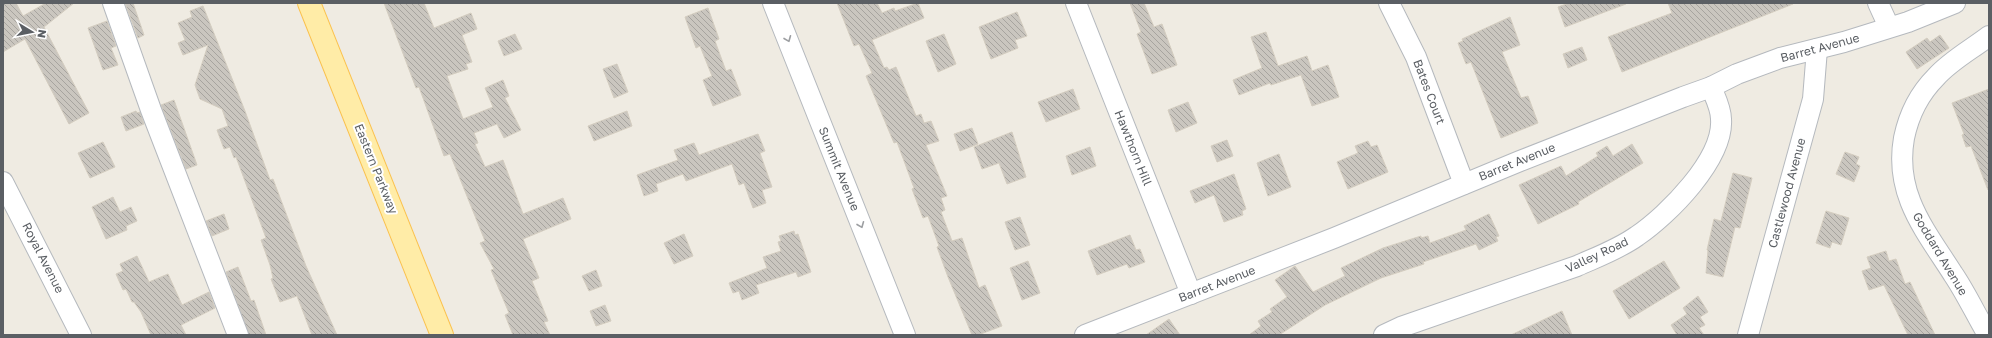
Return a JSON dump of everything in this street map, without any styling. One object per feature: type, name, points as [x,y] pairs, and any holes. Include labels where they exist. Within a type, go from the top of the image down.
[{"type":"main road","name":"Eastern Parkway","points":[[309,3],[442,335]]},
{"type":"street","points":[[112,3],[151,110],[238,335]]},
{"type":"street","name":"Summit Avenue","points":[[773,3],[905,335]]},
{"type":"street","name":"Hawthorn Hill","points":[[1076,3],[1191,294]]},
{"type":"street","name":"Bates Court","points":[[1389,3],[1416,57],[1464,184]]},
{"type":"street","points":[[1878,3],[1889,28]]},
{"type":"street","name":"Barret Avenue","points":[[1085,335],[1334,238],[1683,96],[1711,87],[1737,74],[1780,58],[1889,28],[1955,3]]},
{"type":"street","name":"Goddard Avenue","points":[[1988,335],[1954,275],[1916,215],[1904,185],[1902,152],[1907,123],[1919,97],[1936,76],[1989,36]]},
{"type":"street","name":"Castlewood Avenue","points":[[1748,335],[1813,99],[1817,49]]},
{"type":"street","name":"Valley Road","points":[[1384,335],[1401,327],[1577,266],[1605,254],[1637,237],[1664,214],[1682,195],[1710,156],[1719,137],[1722,120],[1711,87]]},
{"type":"street","name":"Royal Avenue","points":[[3,182],[82,335]]},
{"type":"building","points":[[3,3],[16,3],[23,16],[46,3],[74,3],[44,27],[89,113],[69,124],[25,39],[3,52]]},
{"type":"building","points":[[125,3],[133,3],[144,35],[138,38]]},
{"type":"building","points":[[384,3],[424,3],[434,28],[471,13],[477,29],[462,35],[472,62],[466,64],[468,69],[447,76],[463,119],[493,107],[485,88],[503,80],[509,96],[505,98],[521,130],[504,138],[497,124],[474,133],[478,143],[475,144],[485,167],[503,160],[523,214],[563,198],[571,219],[523,239],[539,278],[532,281],[548,321],[544,322],[550,335],[513,335],[505,315],[509,313],[491,270],[494,269],[480,243],[485,241],[450,154],[444,156],[419,87],[416,88]]},
{"type":"building","points":[[837,3],[877,3],[882,13],[894,8],[895,11],[918,3],[924,18],[872,40],[884,68],[887,67],[889,70],[896,67],[916,116],[921,114],[924,123],[931,121],[939,141],[926,145],[947,196],[941,198],[945,210],[941,212],[952,241],[962,238],[979,288],[985,285],[1002,326],[978,335],[972,335],[948,277],[928,216],[923,218],[897,142],[894,143],[866,76],[872,73],[859,44],[854,46]]},
{"type":"building","points":[[1130,3],[1144,3],[1154,27],[1162,24],[1177,65],[1152,74],[1137,34],[1141,32]]},
{"type":"building","points":[[1569,3],[1626,4],[1565,27],[1558,7]]},
{"type":"building","points":[[1668,3],[1793,4],[1622,72],[1608,37],[1672,13]]},
{"type":"building","points":[[203,6],[245,111],[270,180],[273,179],[306,266],[337,335],[312,335],[297,296],[280,302],[271,279],[273,278],[270,265],[261,240],[266,238],[236,157],[234,158],[230,147],[224,149],[217,130],[228,126],[222,109],[200,99],[195,85],[208,45],[183,55],[178,43],[185,40],[178,23],[192,17],[190,11]]},
{"type":"building","points":[[708,8],[719,39],[715,41],[726,71],[731,69],[741,95],[713,106],[703,80],[712,76],[700,46],[696,48],[685,17]]},
{"type":"building","points":[[1017,12],[1027,36],[1015,40],[1018,48],[991,59],[979,27]]},
{"type":"building","points":[[1510,17],[1520,45],[1502,52],[1521,98],[1528,96],[1538,123],[1501,138],[1471,62],[1466,64],[1458,43],[1463,41],[1462,39]]},
{"type":"building","points":[[107,21],[116,46],[111,48],[118,65],[103,70],[88,28]]},
{"type":"building","points":[[1266,32],[1278,66],[1307,56],[1312,71],[1328,65],[1339,97],[1312,106],[1301,75],[1271,85],[1270,83],[1239,95],[1233,80],[1262,68],[1251,37]]},
{"type":"building","points":[[515,34],[522,49],[504,56],[498,41]]},
{"type":"building","points":[[944,34],[956,64],[938,72],[926,41]]},
{"type":"building","points":[[1940,35],[1949,48],[1917,69],[1906,52],[1927,38],[1930,42]]},
{"type":"building","points":[[1582,47],[1587,60],[1568,68],[1563,54]]},
{"type":"building","points":[[617,64],[628,92],[614,98],[603,69]]},
{"type":"building","points":[[1073,89],[1080,109],[1046,122],[1038,102]]},
{"type":"building","points":[[1989,89],[1988,190],[1971,146],[1966,147],[1962,135],[1964,134],[1952,103]]},
{"type":"building","points":[[174,100],[197,165],[186,169],[161,105]]},
{"type":"building","points":[[1188,102],[1197,123],[1176,132],[1168,110]]},
{"type":"building","points":[[136,111],[137,113],[140,112],[144,124],[126,131],[121,117]]},
{"type":"building","points":[[627,111],[632,126],[594,141],[588,126]]},
{"type":"building","points":[[972,128],[978,144],[960,151],[954,134]]},
{"type":"building","points":[[1012,132],[1026,177],[1007,184],[999,163],[982,169],[974,147]]},
{"type":"building","points":[[758,134],[765,151],[760,153],[772,187],[762,190],[766,203],[753,208],[744,183],[739,185],[732,164],[686,181],[683,174],[656,184],[658,191],[644,196],[637,175],[678,160],[674,150],[694,143],[699,155]]},
{"type":"building","points":[[1227,140],[1233,156],[1217,162],[1211,146]]},
{"type":"building","points":[[1368,141],[1371,147],[1377,145],[1388,172],[1348,189],[1337,162],[1358,153],[1355,146]]},
{"type":"building","points":[[103,142],[115,167],[90,178],[78,153]]},
{"type":"building","points":[[1632,144],[1643,163],[1578,202],[1579,204],[1538,224],[1519,185],[1561,166],[1566,176],[1598,156],[1596,153],[1607,146],[1613,156]]},
{"type":"building","points":[[1090,147],[1096,166],[1072,175],[1066,156]]},
{"type":"building","points":[[1845,152],[1859,157],[1856,164],[1860,166],[1854,182],[1836,174]]},
{"type":"building","points":[[1279,154],[1291,187],[1268,196],[1257,163]]},
{"type":"building","points":[[1733,173],[1752,178],[1740,228],[1735,227],[1723,277],[1706,273],[1707,250],[1714,219],[1721,221]]},
{"type":"building","points":[[1234,174],[1246,209],[1242,211],[1243,215],[1224,222],[1214,195],[1195,203],[1190,191]]},
{"type":"building","points":[[113,197],[120,212],[131,207],[137,221],[126,226],[127,230],[106,239],[92,207]]},
{"type":"building","points":[[1826,211],[1849,218],[1841,245],[1832,242],[1830,248],[1816,243]]},
{"type":"building","points":[[224,214],[229,229],[212,236],[206,221]]},
{"type":"building","points":[[1489,214],[1499,236],[1496,237],[1498,241],[1479,250],[1476,244],[1423,262],[1424,264],[1381,278],[1325,305],[1279,335],[1249,335],[1261,326],[1258,321],[1272,312],[1270,309],[1287,297],[1275,280],[1295,266],[1313,292],[1345,276],[1341,268],[1383,248],[1421,236],[1421,238],[1428,236],[1430,243],[1466,230],[1464,226]]},
{"type":"building","points":[[1020,217],[1030,245],[1015,250],[1005,222]]},
{"type":"building","points":[[794,231],[795,235],[798,234],[811,272],[798,277],[796,272],[756,285],[759,293],[742,300],[739,291],[733,293],[729,283],[767,268],[763,257],[781,251],[778,242],[781,241],[779,236]]},
{"type":"building","points":[[684,234],[693,256],[674,264],[664,243]]},
{"type":"building","points":[[1130,235],[1136,250],[1140,249],[1145,262],[1129,268],[1127,264],[1097,275],[1088,251]]},
{"type":"building","points":[[1886,251],[1889,261],[1896,259],[1905,284],[1910,282],[1935,335],[1908,335],[1884,285],[1869,290],[1862,271],[1871,268],[1867,257]]},
{"type":"building","points":[[137,256],[149,282],[168,274],[182,305],[209,292],[215,308],[181,325],[186,335],[151,335],[141,312],[134,302],[132,302],[126,289],[123,290],[116,274],[123,271],[120,264]]},
{"type":"building","points":[[1028,261],[1040,293],[1022,300],[1010,268]]},
{"type":"building","points":[[1664,261],[1680,288],[1629,319],[1613,291]]},
{"type":"building","points":[[238,267],[251,301],[254,300],[266,335],[249,335],[226,272]]},
{"type":"building","points":[[596,270],[602,286],[589,291],[582,276]]},
{"type":"building","points":[[1698,296],[1708,312],[1700,317],[1705,325],[1699,328],[1704,335],[1677,335],[1671,325],[1687,314],[1683,308]]},
{"type":"building","points":[[605,305],[611,321],[596,326],[590,311]]},
{"type":"building","points":[[1562,311],[1572,335],[1511,335]]},
{"type":"building","points":[[1169,319],[1180,335],[1146,335]]}]
